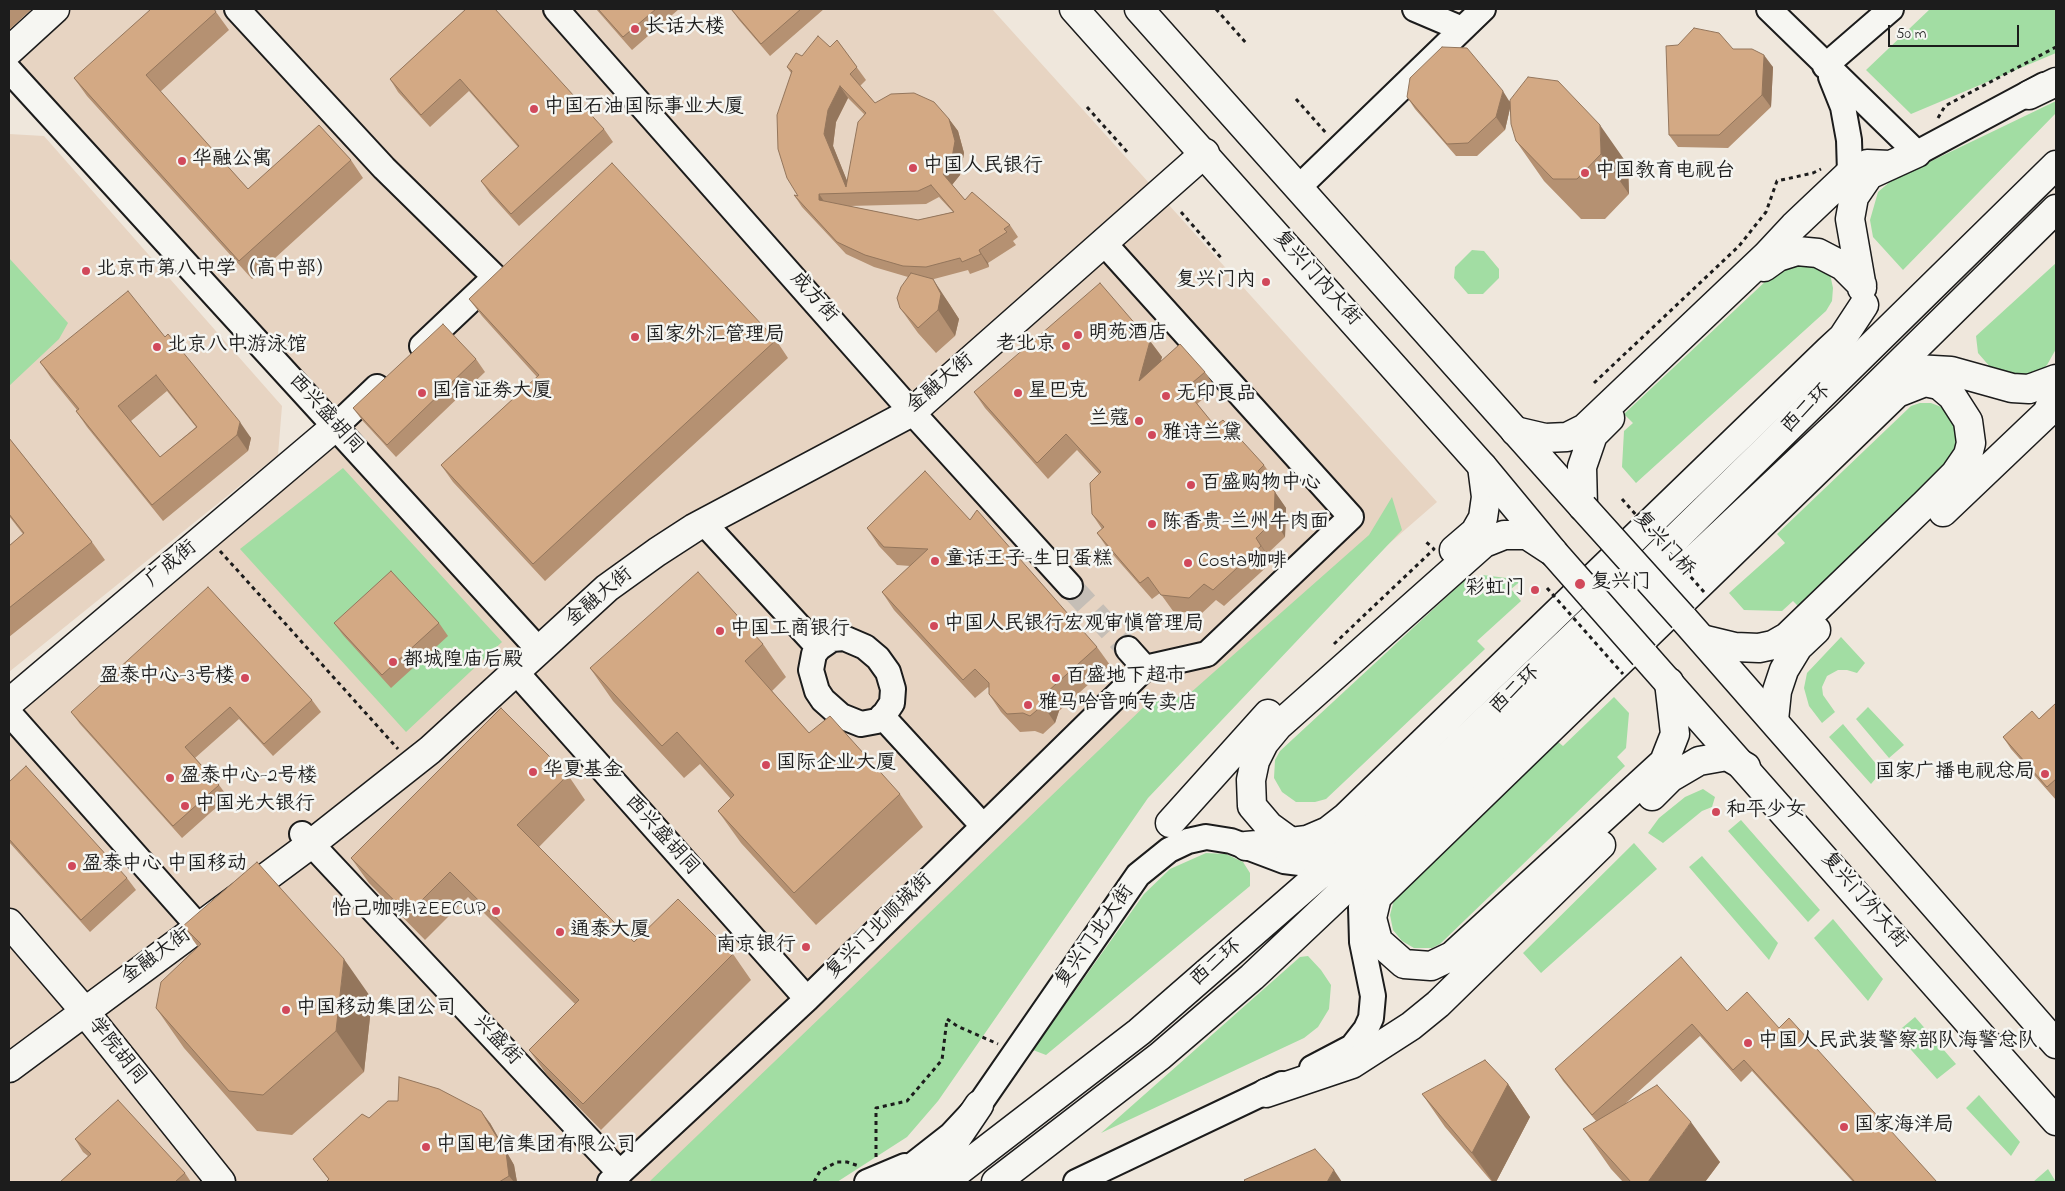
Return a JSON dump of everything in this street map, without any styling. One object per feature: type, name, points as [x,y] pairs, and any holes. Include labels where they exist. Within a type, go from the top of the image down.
[{"type":"main road","points":[[9,51],[55,9]]},
{"type":"main road","name":"复兴门内大街","points":[[1074,9],[1482,466],[1554,553]]},
{"type":"main road","points":[[1139,9],[1583,507]]},
{"type":"main road","points":[[2029,95],[2056,82]]},
{"type":"main road","points":[[306,839],[402,754],[534,645],[600,577],[678,522],[908,406],[1200,148]]},
{"type":"main road","name":"金融大街","points":[[9,1053],[79,1006],[430,750],[516,672],[534,645],[657,552],[908,406],[1103,242],[1200,148]]},
{"type":"main road","points":[[1857,360],[1863,334],[1863,295],[1850,219],[1854,197],[1869,176],[1917,153]]},
{"type":"main road","points":[[1515,431],[1544,438],[1567,437],[1585,428],[1766,256],[1794,226],[1850,173],[1867,164],[1890,165]]},
{"type":"main road","name":"西二环","points":[[996,1182],[1167,1050],[1252,977],[1372,844],[1629,584],[2056,165]]},
{"type":"main road","name":"西二环","points":[[944,1182],[1140,1032],[1372,844],[1845,417],[2056,209]]},
{"type":"main road","points":[[1583,507],[1582,467],[1592,435],[1763,269],[1778,257],[1797,252],[1818,253],[1831,258],[1843,266],[1863,295]]},
{"type":"main road","points":[[1246,846],[1307,840],[1328,831],[1346,817],[1843,337],[1863,295]]},
{"type":"main road","points":[[1845,417],[1882,389],[1917,369],[1957,372],[2012,388],[2029,389],[2056,380]]},
{"type":"main road","points":[[1363,945],[1377,898],[1404,869],[1897,393],[1925,382],[1939,385],[1952,396],[1968,421],[1970,443],[1968,456],[1955,474],[1788,637],[1759,648],[1735,647],[1702,640]]},
{"type":"main road","points":[[1774,720],[1779,683],[1784,670],[1798,647],[2030,431],[2046,413],[2056,392]]},
{"type":"main road","name":"广成街","points":[[9,703],[336,426]]},
{"type":"main road","points":[[1170,823],[1268,714],[1475,532],[1483,518],[1486,497],[1482,466]]},
{"type":"main road","name":"复兴门桥","points":[[1583,507],[1702,640]]},
{"type":"main road","points":[[1291,842],[1269,826],[1252,806],[1251,780],[1255,761],[1264,743],[1278,726],[1484,543],[1504,535],[1527,535],[1554,553]]},
{"type":"main road","name":"复兴门外大街","points":[[1554,553],[1746,767],[2056,1121]]},
{"type":"main road","points":[[1702,640],[2056,1044]]},
{"type":"main road","points":[[1374,906],[1372,918],[1378,941],[1404,964],[1431,966],[1452,956],[1664,762],[1676,734],[1669,682]]},
{"type":"main road","points":[[1266,1093],[1352,1064],[1411,1026],[1438,1004],[1676,774],[1698,761],[1716,756],[1727,756],[1746,767]]},
{"type":"main road","name":"学院胡同","points":[[9,924],[79,1006],[221,1182]]},
{"type":"main road","name":"金融大街","points":[[9,1068],[79,1006]]},
{"type":"main road","points":[[920,1171],[950,1148],[979,1105]]},
{"type":"street","points":[[237,9],[384,168],[496,277],[336,426]]},
{"type":"street","name":"成方街","points":[[556,9],[1070,586]]},
{"type":"street","points":[[1415,9],[1462,29]]},
{"type":"street","points":[[1298,188],[1483,9]]},
{"type":"street","points":[[1769,9],[1825,66],[1917,153],[2029,95],[2056,78]]},
{"type":"street","points":[[1825,66],[1891,9]]},
{"type":"street","points":[[1825,66],[1837,88],[1843,107],[1849,140],[1850,173]]},
{"type":"street","name":"西兴盛胡同","points":[[9,70],[534,645]]},
{"type":"street","points":[[1103,242],[1350,517],[1207,654],[1145,668],[1128,649]]},
{"type":"street","points":[[704,523],[819,648]]},
{"type":"street","points":[[844,638],[865,647],[878,658],[888,672],[893,688],[892,703],[882,716],[869,724],[850,721],[840,716],[823,700],[817,691],[811,670],[814,654],[819,648],[832,639],[844,638]]},
{"type":"street","name":"复兴门北顺城街","points":[[615,1178],[807,1000],[1145,668]]},
{"type":"street","name":"西兴盛胡同","points":[[516,672],[807,1000]]},
{"type":"street","points":[[9,713],[194,921]]},
{"type":"street","points":[[882,716],[983,826]]},
{"type":"street","points":[[1138,875],[1170,823]]},
{"type":"street","name":"复兴门北大街","points":[[979,1105],[1138,875],[1168,850],[1188,841],[1206,837],[1246,846],[1284,861],[1300,863],[1372,844]]},
{"type":"street","name":"兴盛街","points":[[306,839],[615,1178]]},
{"type":"street","points":[[1076,1182],[1266,1093],[1352,1047],[1371,1018],[1373,996],[1363,945],[1361,907],[1372,844]]},
{"type":"street","points":[[866,1176],[920,1171]]},
{"type":"street","points":[[890,1182],[920,1171]]},
{"type":"path","points":[[1216,9],[1247,44]]},
{"type":"path","points":[[1296,99],[1321,127]]},
{"type":"path","points":[[1087,107],[1129,154]]},
{"type":"path","points":[[1181,212],[1223,260]]},
{"type":"path","name":"复兴门桥","points":[[1622,499],[1704,592]]},
{"type":"path","points":[[207,535],[402,754]]},
{"type":"path","points":[[1547,588],[1623,674]]},
{"type":"path","points":[[814,1182],[820,1171],[837,1162],[856,1164],[866,1176]]},
{"type":"shaded area","points":[[55,9],[992,9],[1437,502],[654,1182],[9,1182],[9,703],[335,426],[9,70]]},
{"type":"shaded area","name":"北京市第八中学（高中部）","points":[[9,134],[44,136],[282,406],[278,455],[9,672]]},
{"type":"green space","points":[[1930,9],[2056,9],[2056,53],[1911,114],[1866,70]]},
{"type":"green space","points":[[2056,101],[2056,113],[1903,270],[1873,237],[1870,220],[1878,192],[1892,180]]},
{"type":"green space","points":[[1472,250],[1484,251],[1499,269],[1499,278],[1483,294],[1468,294],[1454,278],[1455,267]]},
{"type":"green space","points":[[9,258],[68,323],[59,339],[9,386]]},
{"type":"green space","points":[[1807,258],[1830,274],[1833,288],[1832,301],[1826,311],[1636,483],[1622,467],[1624,431],[1633,423],[1624,414],[1784,264]]},
{"type":"green space","points":[[2056,263],[2056,349],[2047,365],[2036,376],[2021,382],[1991,368],[1978,353],[1976,336]]},
{"type":"green space","points":[[1920,403],[1931,403],[1944,408],[1954,418],[1959,444],[1952,459],[1798,606],[1793,601],[1782,611],[1744,610],[1729,593],[1785,543],[1777,534],[1911,406]]},
{"type":"green space","points":[[343,468],[502,642],[406,732],[240,549]]},
{"type":"green space","points":[[1392,497],[1402,530],[1148,798],[938,1101],[907,1137],[837,1182],[649,1182],[1148,703],[1188,695],[1369,535]]},
{"type":"green space","points":[[1483,575],[1522,580],[1511,589],[1521,601],[1477,641],[1485,649],[1326,799],[1315,802],[1296,802],[1282,792],[1274,778],[1275,760],[1280,751],[1467,578],[1473,584]]},
{"type":"green space","points":[[1841,637],[1865,663],[1857,673],[1838,670],[1827,676],[1822,687],[1823,695],[1835,712],[1822,723],[1809,706],[1804,688],[1807,673]]},
{"type":"green space","points":[[1614,697],[1629,713],[1626,748],[1617,757],[1625,766],[1440,944],[1432,948],[1414,948],[1402,941],[1393,930],[1390,915],[1394,900],[1557,741],[1563,746]]},
{"type":"green space","points":[[1868,707],[1904,745],[1889,758],[1856,719]]},
{"type":"green space","points":[[1843,724],[1882,771],[1871,784],[1829,737]]},
{"type":"green space","points":[[1703,789],[1715,797],[1712,807],[1702,811],[1663,843],[1648,833],[1659,818],[1685,797]]},
{"type":"green space","points":[[1741,820],[1820,910],[1808,922],[1728,831]]},
{"type":"green space","points":[[1634,843],[1657,869],[1541,973],[1523,953]]},
{"type":"green space","points":[[1206,853],[1226,854],[1243,862],[1250,873],[1250,886],[1046,1055],[1033,1050],[1144,894],[1170,869]]},
{"type":"green space","points":[[1702,856],[1778,943],[1769,960],[1689,867]]},
{"type":"green space","points":[[1833,919],[1883,979],[1868,1001],[1814,938]]},
{"type":"green space","points":[[1308,956],[1331,985],[1329,1009],[1318,1027],[1304,1038],[1101,1133],[1300,957]]},
{"type":"green space","points":[[1915,1017],[1956,1064],[1937,1079],[1896,1033]]},
{"type":"green space","points":[[1979,1095],[2020,1142],[2011,1156],[1966,1108]]},
{"type":"green space","points":[[2048,1169],[2056,1182],[2033,1182]]},
{"type":"building","name":"华融公寓","points":[[151,9],[214,9],[216,12],[146,75],[248,189],[319,125],[351,160],[239,261],[74,78]]},
{"type":"building","name":"中国石油国际事业大厦","points":[[466,9],[495,9],[604,129],[511,214],[481,181],[519,146],[460,79],[421,115],[390,79]]},
{"type":"building","points":[[598,9],[656,9],[623,37]]},
{"type":"building","points":[[731,9],[801,9],[761,44]]},
{"type":"building","points":[[1694,28],[1719,33],[1733,49],[1752,49],[1764,55],[1762,95],[1719,135],[1669,135],[1666,46],[1678,45]]},
{"type":"building","name":"中国人民银行","points":[[818,36],[830,47],[837,40],[857,67],[850,74],[875,103],[891,94],[914,93],[934,102],[949,119],[955,141],[951,163],[943,174],[965,200],[972,192],[1010,225],[1004,229],[1007,232],[979,250],[981,254],[962,262],[960,258],[926,267],[903,266],[865,255],[837,242],[794,195],[798,196],[787,178],[778,149],[777,115],[792,71],[787,67],[796,53],[802,56]],"holes":[[[840,86],[866,113],[858,122],[846,187],[824,134],[828,110]],[[931,185],[954,212],[918,220],[819,200],[819,194],[918,191]]]},
{"type":"building","points":[[1442,47],[1467,48],[1503,91],[1496,117],[1468,143],[1447,144],[1407,97],[1410,78]]},
{"type":"building","points":[[1528,77],[1558,81],[1600,125],[1601,154],[1577,179],[1553,179],[1516,141],[1511,124],[1510,100]]},
{"type":"building","name":"国家外汇管理局","points":[[612,163],[776,340],[533,564],[441,465],[539,375],[469,299]]},
{"type":"building","points":[[911,273],[933,279],[941,294],[938,310],[918,328],[900,308],[897,298],[901,287]]},
{"type":"building","name":"百盛购物中心","points":[[1100,283],[1150,341],[1139,381],[1180,344],[1205,372],[1185,389],[1215,426],[1223,420],[1264,465],[1258,471],[1275,492],[1274,520],[1256,538],[1261,546],[1213,590],[1204,584],[1189,598],[1161,595],[1148,577],[1140,583],[1097,533],[1104,527],[1092,514],[1090,483],[1101,472],[1066,434],[1037,463],[974,392]]},
{"type":"building","points":[[128,291],[165,337],[168,334],[240,422],[237,435],[152,505],[76,411],[79,409],[40,362]],"holes":[[[156,375],[197,427],[160,457],[118,406]]]},
{"type":"building","name":"国信证券大厦","points":[[443,324],[476,359],[387,445],[353,408]]},
{"type":"building","points":[[9,438],[92,542],[9,608],[9,546],[24,533],[9,514]]},
{"type":"building","points":[[925,471],[970,520],[977,510],[1097,647],[1046,693],[1043,705],[1030,716],[1023,713],[1007,714],[989,694],[989,683],[975,669],[963,680],[882,592],[928,549],[884,547],[867,528]]},
{"type":"building","name":"都城隍庙后殿","points":[[391,571],[439,623],[382,675],[334,623]]},
{"type":"building","name":"国际企业大厦","points":[[698,572],[763,644],[745,661],[809,733],[830,716],[900,794],[794,893],[718,811],[734,795],[677,732],[662,746],[590,668]]},
{"type":"building","points":[[208,587],[312,700],[264,744],[230,707],[185,747],[219,785],[173,826],[71,712]]},
{"type":"building","name":"国家广播电视总局","points":[[2056,703],[2056,779],[2047,787],[2003,737],[2032,711],[2039,719]]},
{"type":"building","name":"通泰大厦","points":[[501,708],[568,775],[517,825],[634,942],[678,899],[733,954],[583,1104],[529,1050],[579,1000],[450,872],[408,914],[351,858]]},
{"type":"building","name":"盈泰中心 中国移动","points":[[26,766],[127,878],[81,920],[9,839],[9,782]]},
{"type":"building","name":"中国移动集团公司","points":[[257,862],[344,959],[336,1031],[263,1095],[229,1091],[156,1008],[161,982],[201,944],[183,926]]},
{"type":"building","points":[[1681,957],[1727,1011],[1747,992],[1779,1028],[1789,1018],[1937,1182],[1855,1182],[1744,1060],[1733,1070],[1692,1024],[1592,1115],[1555,1069]]},
{"type":"building","points":[[1485,1060],[1508,1084],[1472,1153],[1422,1094]]},
{"type":"building","name":"中国电信集团有限公司","points":[[399,1077],[439,1089],[481,1111],[506,1152],[509,1176],[499,1182],[326,1182],[329,1179],[313,1159],[362,1114],[369,1118],[388,1101],[398,1101]]},
{"type":"building","points":[[1657,1085],[1691,1122],[1648,1182],[1631,1182],[1583,1129]]},
{"type":"building","points":[[118,1100],[185,1173],[175,1182],[60,1182],[91,1154],[75,1139]]},
{"type":"building","points":[[1315,1149],[1334,1170],[1327,1182],[1246,1182],[1244,1180]]},
{"type":"tunnel","points":[[1070,586],[1128,649]]},
{"type":"place","name":"长话大楼","points":[[635,29]]},
{"type":"place","name":"中国石油国际事业大厦","points":[[534,109]]},
{"type":"place","name":"华融公寓","points":[[182,161]]},
{"type":"place","name":"中国人民银行","points":[[913,168]]},
{"type":"place","name":"中国教育电视台","points":[[1585,173]]},
{"type":"place","name":"北京市第八中学（高中部）","points":[[86,271]]},
{"type":"place","name":"复兴门内","points":[[1266,282]]},
{"type":"place","name":"明苑酒店","points":[[1078,335]]},
{"type":"place","name":"国家外汇管理局","points":[[635,337]]},
{"type":"place","name":"老北京","points":[[1066,346]]},
{"type":"place","name":"北京八中游泳馆","points":[[157,347]]},
{"type":"place","name":"国信证券大厦","points":[[422,393]]},
{"type":"place","name":"星巴克","points":[[1018,393]]},
{"type":"place","name":"无印良品","points":[[1166,396]]},
{"type":"place","name":"兰蔻","points":[[1139,421]]},
{"type":"place","name":"雅诗兰黛","points":[[1152,435]]},
{"type":"place","name":"百盛购物中心","points":[[1191,485]]},
{"type":"place","name":"陈香贵-兰州牛肉面","points":[[1152,524]]},
{"type":"place","name":"童话王子-生日蛋糕","points":[[935,561]]},
{"type":"place","name":"Costa咖啡","points":[[1188,563]]},
{"type":"place","name":"复兴门","points":[[1580,584]]},
{"type":"place","name":"彩虹门","points":[[1535,590]]},
{"type":"place","name":"中国人民银行宏观审慎管理局","points":[[934,626]]},
{"type":"place","name":"中国工商银行","points":[[720,631]]},
{"type":"place","name":"都城隍庙后殿","points":[[393,662]]},
{"type":"place","name":"盈泰中心-3号楼","points":[[245,678]]},
{"type":"place","name":"百盛地下超市","points":[[1056,678]]},
{"type":"place","name":"雅马哈音响专卖店","points":[[1028,705]]},
{"type":"place","name":"国际企业大厦","points":[[766,765]]},
{"type":"place","name":"华夏基金","points":[[533,772]]},
{"type":"place","name":"国家广播电视总局","points":[[2045,774]]},
{"type":"place","name":"盈泰中心-2号楼","points":[[170,778]]},
{"type":"place","name":"中国光大银行","points":[[185,806]]},
{"type":"place","name":"和平少女","points":[[1716,812]]},
{"type":"place","name":"盈泰中心 中国移动","points":[[72,866]]},
{"type":"place","name":"怡己咖啡IZEECUP","points":[[496,911]]},
{"type":"place","name":"通泰大厦","points":[[560,932]]},
{"type":"place","name":"南京银行","points":[[806,947]]},
{"type":"place","name":"中国移动集团公司","points":[[286,1010]]},
{"type":"place","name":"中国人民武装警察部队海警总队","points":[[1748,1043]]},
{"type":"place","name":"国家海洋局","points":[[1844,1127]]},
{"type":"place","name":"中国电信集团有限公司","points":[[426,1147]]}]
